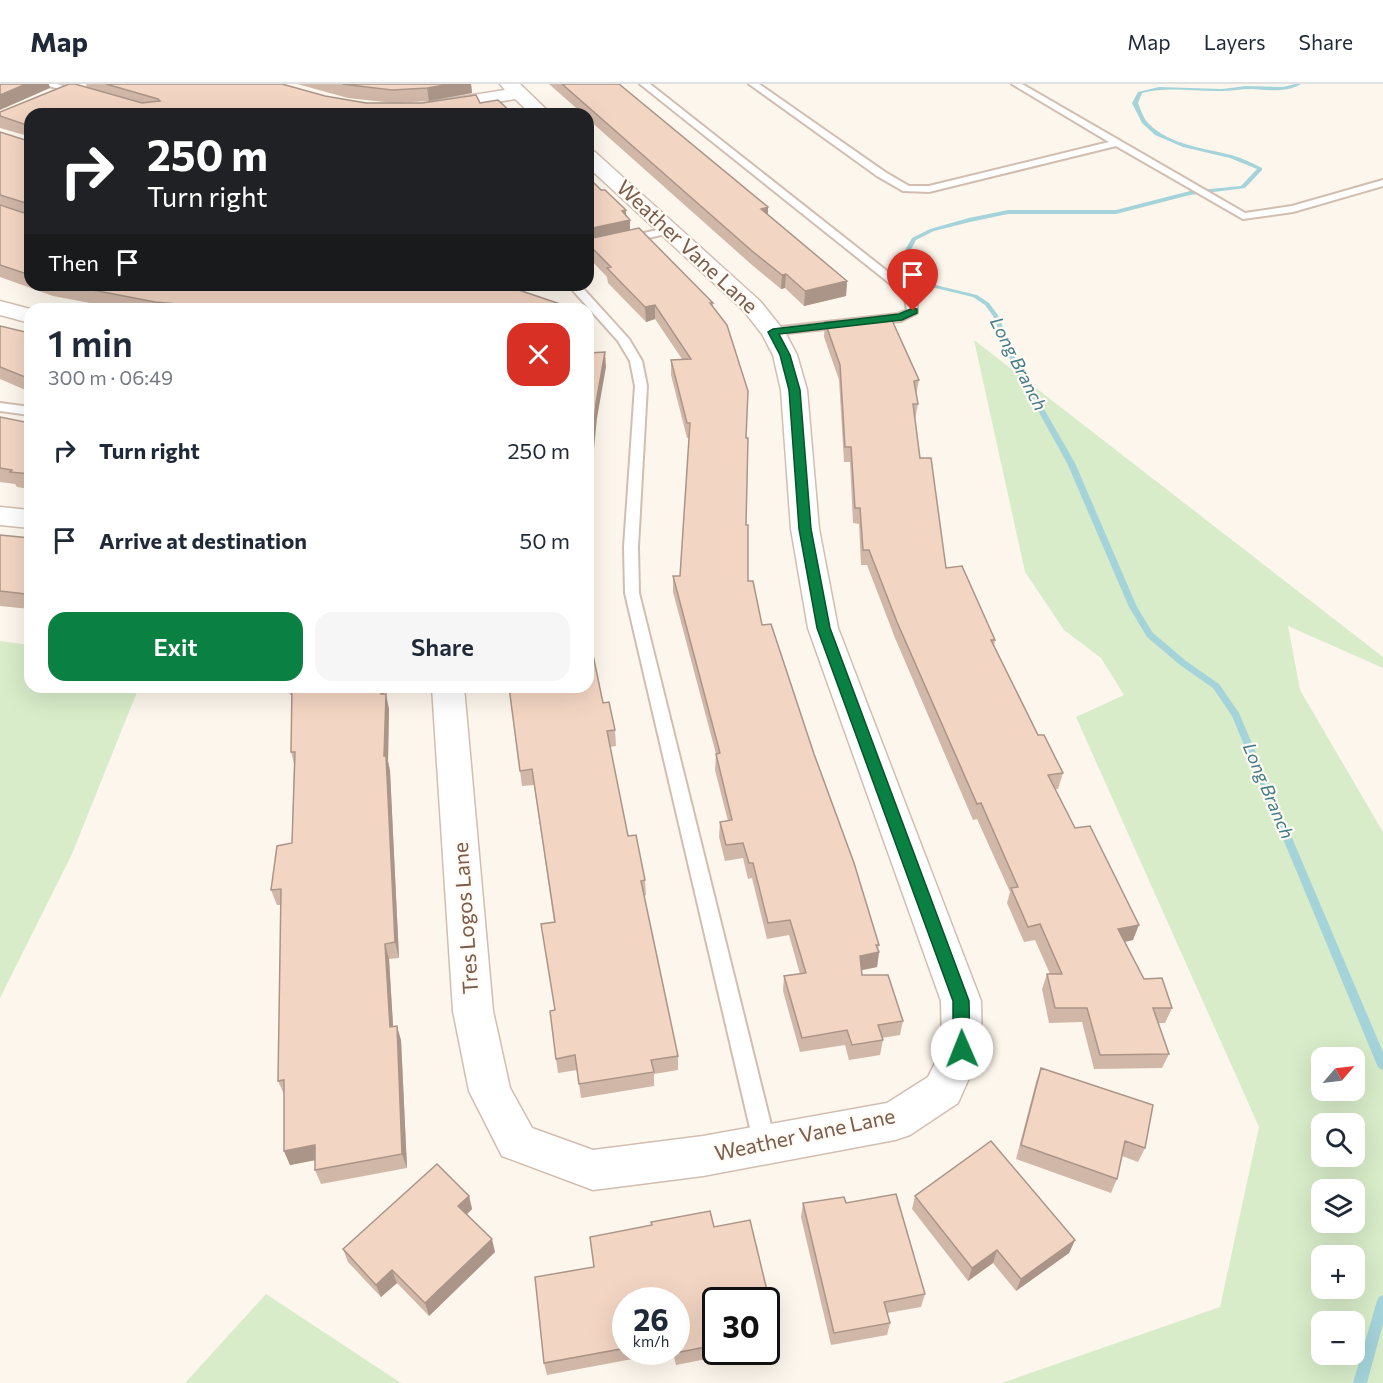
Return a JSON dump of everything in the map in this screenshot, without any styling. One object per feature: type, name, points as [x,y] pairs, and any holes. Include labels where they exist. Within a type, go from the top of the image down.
[{"type":"street","points":[[427,108],[450,106],[513,88],[535,108]]},
{"type":"street","points":[[40,102],[81,90]]},
{"type":"street","name":"Weather Vane Lane","points":[[517,1142],[593,1170],[703,1156],[895,1121],[943,1090],[962,1049],[961,1001],[824,628],[805,529],[795,390],[785,355],[773,332],[752,306],[670,230],[601,182],[594,168]]},
{"type":"street","points":[[0,308],[24,314]]},
{"type":"street","points":[[0,516],[24,518]]},
{"type":"street","name":"Tres Logos Lane","points":[[448,693],[473,1011],[490,1091],[517,1142]]},
{"type":"lane","points":[[47,84],[81,90]]},
{"type":"lane","points":[[645,84],[902,288],[911,299],[913,311],[902,317],[773,332]]},
{"type":"lane","points":[[753,84],[881,174],[907,189],[929,189],[1117,143]]},
{"type":"lane","points":[[1017,84],[1243,216],[1257,217],[1383,183]]},
{"type":"lane","points":[[594,248],[670,230]]},
{"type":"lane","points":[[579,291],[590,303]]},
{"type":"lane","points":[[594,307],[623,339],[636,361],[641,386],[631,547],[632,592],[765,1145]]},
{"type":"lane","points":[[0,406],[24,410]]},
{"type":"green space","points":[[974,340],[1383,657],[1383,668],[1288,626],[1300,690],[1383,832],[1383,1383],[1002,1383],[1220,1307],[1259,1127],[1076,717],[1124,695],[1101,658],[1064,630],[1025,572]]},
{"type":"green space","points":[[0,641],[24,644],[24,693],[137,693],[72,854],[0,998]]},
{"type":"green space","points":[[266,1294],[401,1383],[185,1383]]},
{"type":"building","points":[[0,84],[26,84],[0,95]]},
{"type":"building","points":[[69,84],[142,103],[160,101],[106,84],[282,84],[325,96],[366,103],[422,103],[476,95],[480,103],[498,100],[507,108],[24,108],[24,124],[0,116],[0,112]]},
{"type":"building","points":[[342,84],[451,84],[392,90]]},
{"type":"building","points":[[562,84],[619,84],[768,207],[761,209],[847,281],[805,291],[786,274],[782,275],[752,251],[594,112],[594,108],[589,108]]},
{"type":"building","points":[[0,132],[24,140],[24,202],[0,195]]},
{"type":"building","points":[[594,183],[626,210],[622,211],[630,220],[594,228]]},
{"type":"building","points":[[0,205],[24,213],[24,273],[0,265]]},
{"type":"building","points":[[639,228],[713,303],[710,303],[727,325],[748,391],[746,525],[748,525],[748,581],[753,581],[762,625],[771,624],[814,754],[854,863],[879,945],[876,945],[879,952],[860,956],[862,975],[888,975],[903,1021],[878,1025],[883,1040],[852,1045],[847,1030],[802,1038],[784,976],[806,973],[790,920],[768,923],[753,863],[749,863],[743,843],[726,845],[720,822],[732,820],[716,754],[720,753],[673,576],[680,576],[690,423],[687,423],[671,360],[691,359],[655,305],[645,307],[607,268],[611,267],[594,250],[594,238]]},
{"type":"building","points":[[98,291],[522,291],[557,303],[166,303]]},
{"type":"building","points":[[891,318],[919,380],[914,381],[918,404],[913,404],[920,458],[931,458],[946,568],[962,566],[995,640],[991,640],[1038,735],[1044,735],[1063,773],[1048,775],[1075,828],[1090,826],[1139,925],[1118,929],[1144,979],[1162,978],[1172,1008],[1153,1008],[1169,1054],[1100,1055],[1087,1008],[1055,1008],[1047,974],[1062,974],[1040,924],[1028,927],[1011,888],[1018,887],[981,803],[977,804],[897,622],[869,550],[863,550],[860,508],[855,508],[851,447],[845,447],[840,365],[825,322]]},
{"type":"building","points":[[0,326],[24,332],[24,377],[0,367]]},
{"type":"building","points":[[605,352],[594,423],[594,353]]},
{"type":"building","points":[[0,417],[24,422],[24,473],[0,468]]},
{"type":"building","points":[[0,535],[24,537],[24,594],[0,591]]},
{"type":"building","points":[[594,660],[603,703],[609,702],[615,730],[607,731],[628,836],[636,835],[645,880],[641,881],[678,1056],[651,1060],[654,1072],[579,1084],[575,1055],[556,1059],[550,1011],[555,1010],[541,924],[555,922],[532,769],[520,771],[510,693],[594,693]]},
{"type":"building","points":[[292,693],[386,694],[384,756],[386,756],[395,942],[385,944],[390,1027],[397,1026],[402,1154],[315,1170],[315,1145],[284,1151],[284,1080],[278,1081],[281,889],[271,890],[277,846],[292,843],[295,752],[291,752]]},
{"type":"building","points":[[1041,1068],[1153,1105],[1145,1148],[1125,1141],[1117,1179],[1021,1145]]},
{"type":"building","points":[[991,1141],[1075,1240],[1021,1279],[997,1250],[972,1268],[915,1196]]},
{"type":"building","points":[[437,1164],[469,1196],[458,1206],[492,1239],[425,1303],[392,1270],[376,1285],[343,1249]]},
{"type":"building","points":[[896,1194],[925,1294],[884,1302],[890,1323],[834,1333],[803,1203],[844,1197],[846,1203]]},
{"type":"building","points":[[710,1211],[714,1227],[750,1220],[766,1287],[702,1287],[702,1348],[690,1350],[690,1287],[612,1287],[612,1351],[544,1363],[535,1277],[594,1267],[590,1237],[652,1225],[651,1222]]},
{"type":"waterway","name":"Long Branch","points":[[1299,84],[1283,88],[1222,90],[1170,88],[1140,92],[1135,103],[1144,122],[1157,133],[1170,140],[1232,157],[1260,169],[1243,187],[1190,193],[1116,212],[1008,212],[969,220],[932,230],[914,239],[902,261],[913,277],[933,286],[975,296],[987,304],[996,316],[1014,362],[1071,463],[1133,607],[1150,635],[1183,663],[1216,686],[1236,715],[1383,1065]]},
{"type":"waterway","name":"Long Branch","points":[[1360,1383],[1383,1301]]},
{"type":"route","points":[[913,311],[902,317],[773,332],[785,355],[795,390],[805,529],[824,628],[961,1001],[962,1049]]}]
